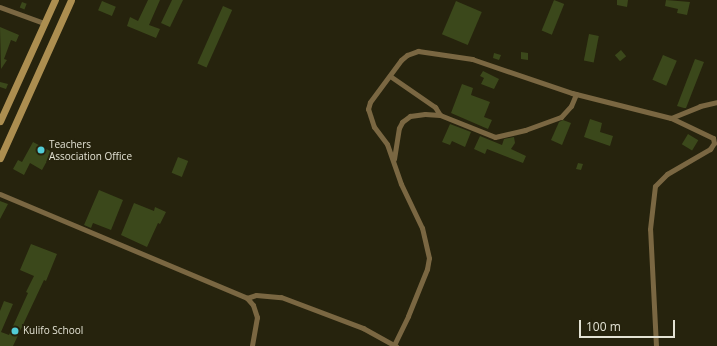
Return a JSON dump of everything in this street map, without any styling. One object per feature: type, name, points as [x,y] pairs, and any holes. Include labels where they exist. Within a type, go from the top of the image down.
[{"type":"main road","points":[[0,121],[55,0]]},
{"type":"main road","points":[[0,158],[71,0]]},
{"type":"street","points":[[0,7],[44,23]]},
{"type":"street","points":[[247,298],[256,295],[281,297],[363,328],[395,345],[427,269],[429,258],[422,228],[401,184],[394,160],[387,144],[374,127],[368,109],[370,102],[402,60],[418,51],[472,59],[576,94],[671,118],[714,138],[714,143],[710,149],[667,174],[655,186],[650,229],[656,346]]},
{"type":"street","points":[[390,76],[435,107],[440,115]]},
{"type":"street","points":[[394,160],[397,135],[402,122],[417,114],[440,115],[495,137],[525,130],[561,117],[571,106],[576,94]]},
{"type":"street","points":[[671,118],[700,106],[717,102]]},
{"type":"street","points":[[0,194],[247,298],[253,305],[258,317],[252,346]]},
{"type":"building","points":[[148,0],[160,0],[149,25],[160,29],[156,38],[127,26],[130,17],[138,21]]},
{"type":"building","points":[[172,0],[183,0],[170,27],[161,23]]},
{"type":"building","points":[[554,0],[564,4],[552,35],[542,31]]},
{"type":"building","points":[[617,0],[628,0],[627,7],[617,5]]},
{"type":"building","points":[[666,0],[690,2],[687,15],[677,13],[678,9],[665,6]]},
{"type":"building","points":[[102,1],[116,7],[112,16],[98,10]]},
{"type":"building","points":[[456,1],[482,12],[468,45],[442,34]]},
{"type":"building","points":[[22,2],[27,4],[24,9],[20,8]]},
{"type":"building","points":[[223,6],[232,10],[207,68],[197,64]]},
{"type":"building","points":[[0,27],[19,35],[16,42],[11,40],[4,59],[7,60],[1,69]]},
{"type":"building","points":[[589,34],[599,36],[594,62],[584,61]]},
{"type":"building","points":[[621,50],[626,56],[620,61],[615,55]]},
{"type":"building","points":[[521,52],[528,53],[528,60],[521,59]]},
{"type":"building","points":[[494,53],[501,55],[499,60],[493,58]]},
{"type":"building","points":[[663,55],[677,61],[666,86],[652,80]]},
{"type":"building","points":[[695,59],[704,62],[686,108],[677,106]]},
{"type":"building","points":[[483,71],[499,79],[494,89],[481,84],[484,78],[480,76]]},
{"type":"building","points":[[0,82],[8,84],[6,89],[0,87]]},
{"type":"building","points":[[462,84],[473,88],[471,95],[490,102],[484,117],[492,120],[488,129],[451,113]]},
{"type":"building","points":[[590,119],[602,123],[600,132],[613,136],[610,146],[584,137]]},
{"type":"building","points":[[563,120],[571,123],[562,145],[551,140],[559,122]]},
{"type":"building","points":[[450,124],[471,132],[465,147],[452,141],[450,145],[442,142]]},
{"type":"building","points":[[688,134],[698,140],[692,150],[682,144]]},
{"type":"building","points":[[480,136],[502,145],[504,139],[514,137],[515,143],[511,149],[526,156],[523,163],[487,149],[485,154],[474,149]]},
{"type":"building","points":[[33,142],[52,152],[42,170],[30,163],[24,175],[13,169],[18,160],[22,162]]},
{"type":"building","points":[[178,157],[188,161],[182,177],[172,173]]},
{"type":"building","points":[[578,163],[583,164],[581,170],[576,169]]},
{"type":"building","points":[[99,190],[123,200],[111,230],[93,223],[91,228],[84,225]]},
{"type":"building","points":[[0,201],[8,204],[0,219]]},
{"type":"building","points":[[134,203],[154,211],[155,207],[166,212],[160,224],[158,223],[147,247],[121,235]]},
{"type":"building","points":[[31,244],[57,254],[46,281],[44,280],[13,346],[0,346],[0,311],[4,301],[13,304],[1,332],[9,335],[34,276],[20,270]]},
{"type":"place","name":"Teachers Association Office","points":[[41,150]]},
{"type":"place","name":"Kulifo School","points":[[15,331]]}]
